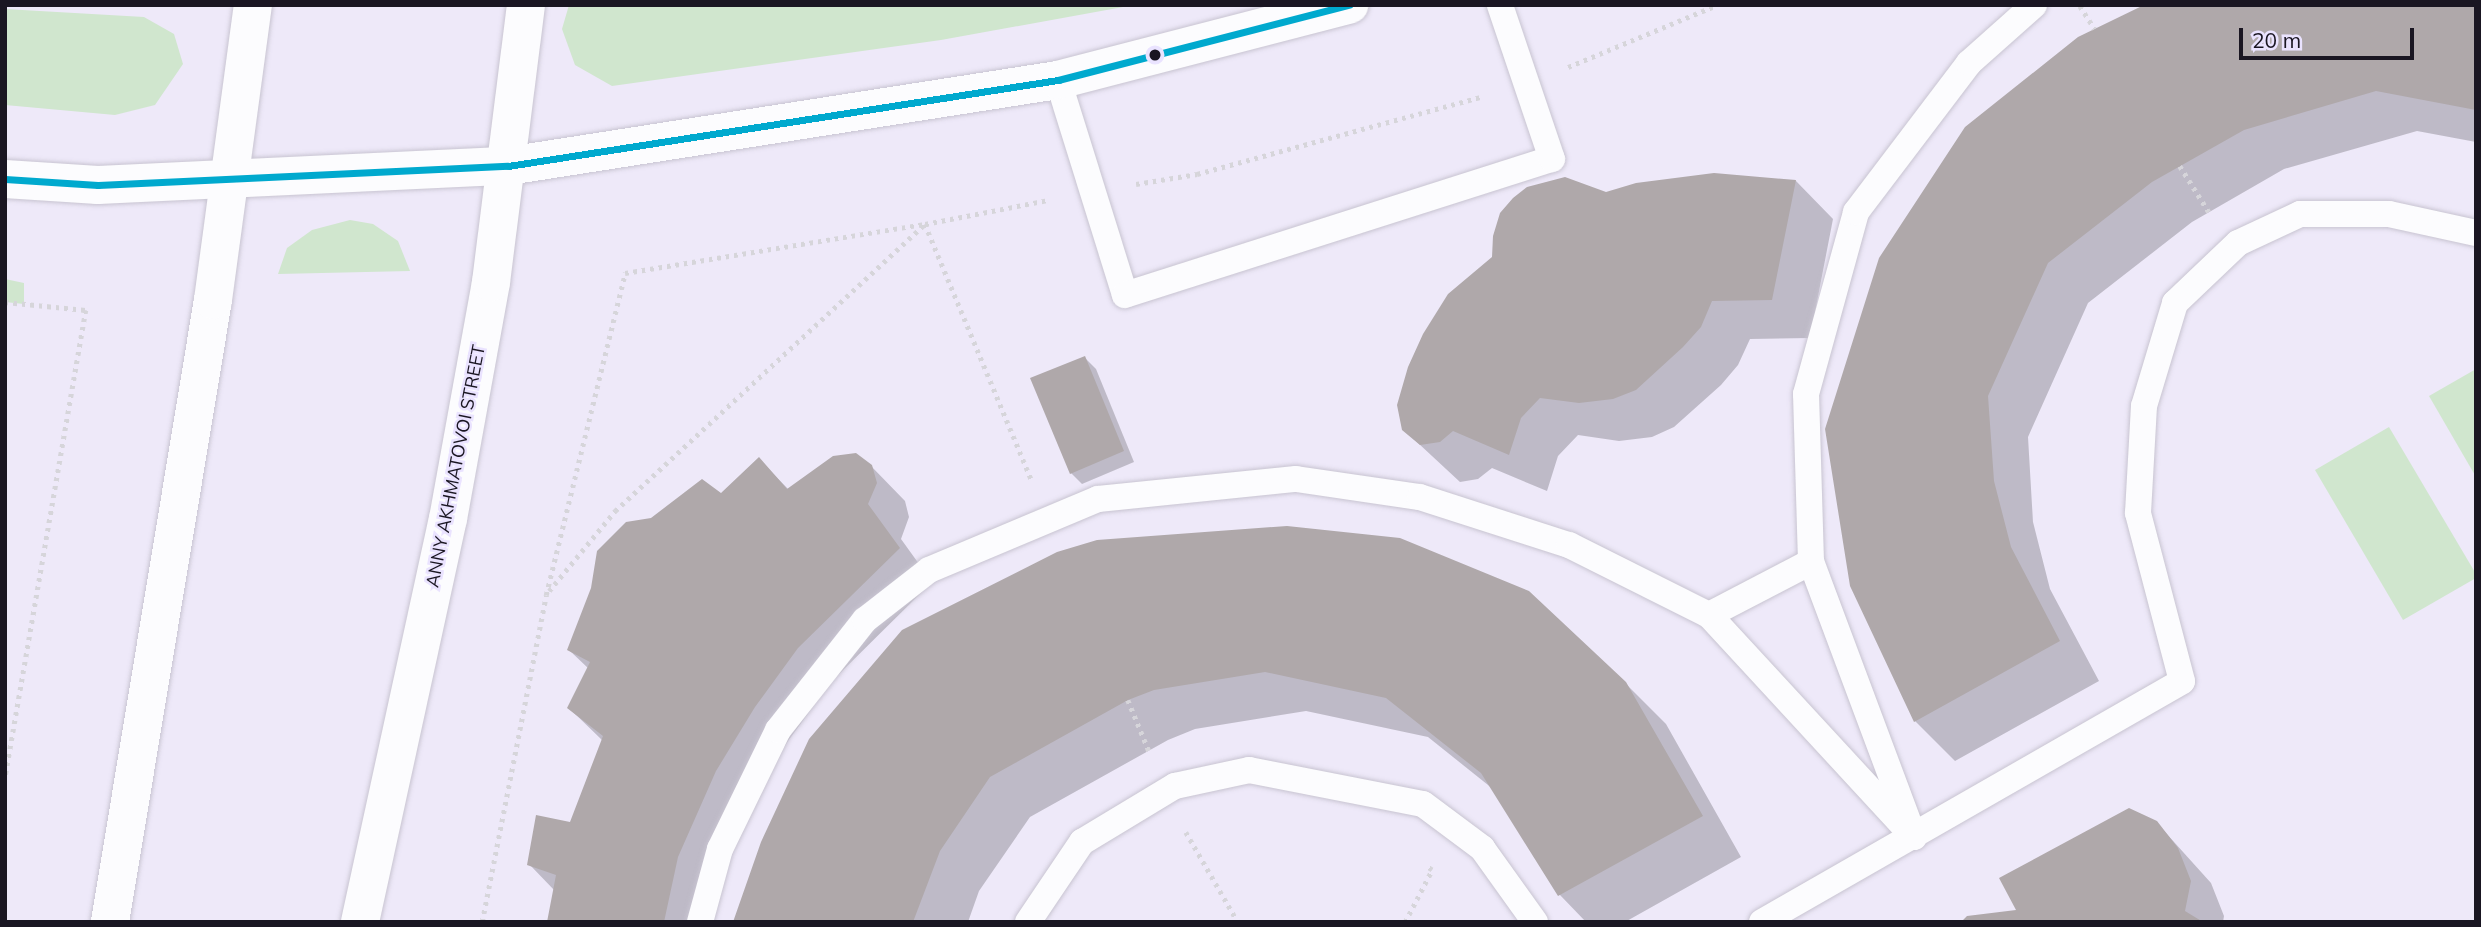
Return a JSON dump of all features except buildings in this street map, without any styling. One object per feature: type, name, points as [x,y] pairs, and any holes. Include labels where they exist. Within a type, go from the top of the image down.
[{"type":"main road","points":[[110,922],[213,300],[253,5]]},
{"type":"main road","name":"ANNY AKHMATOVOI STREET","points":[[360,922],[448,519],[508,166],[526,5]]},
{"type":"main road","points":[[5,179],[98,185],[508,166],[1058,80],[1349,5]]},
{"type":"lane","points":[[1058,80],[1125,295],[1552,159],[1500,5]]},
{"type":"lane","points":[[1914,837],[1811,562],[1805,394],[1856,212],[1969,63],[2034,5]]},
{"type":"lane","points":[[1762,922],[2182,681],[2138,513],[2144,406],[2175,303],[2238,243],[2300,214],[2389,214],[2476,233]]},
{"type":"lane","points":[[699,922],[720,849],[778,730],[866,620],[929,570],[1098,499],[1296,479],[1420,497],[1569,545],[1709,615],[1914,837]]},
{"type":"lane","points":[[1709,615],[1811,562]]},
{"type":"lane","points":[[1028,922],[1082,842],[1175,786],[1249,769],[1423,804],[1482,848],[1535,922]]},
{"type":"path","points":[[482,922],[546,595],[625,273],[1197,174],[1527,84],[1717,5]]},
{"type":"path","points":[[2080,5],[2095,29]]},
{"type":"path","points":[[2180,166],[2232,248]]},
{"type":"path","points":[[925,223],[1046,520]]},
{"type":"path","points":[[546,595],[615,511],[925,223]]},
{"type":"path","points":[[5,302],[86,310],[5,778]]},
{"type":"path","points":[[1174,838],[1195,827]]},
{"type":"path","points":[[1405,922],[1432,870],[1424,864]]},
{"type":"green space","points":[[569,5],[1134,5],[941,40],[612,86],[575,65],[562,29]]},
{"type":"green space","points":[[5,9],[144,17],[174,34],[183,64],[155,105],[115,115],[5,105]]},
{"type":"green space","points":[[350,220],[373,224],[398,241],[410,271],[278,274],[287,248],[312,230]]},
{"type":"green space","points":[[5,279],[24,283],[24,304],[5,302]]},
{"type":"green space","points":[[2476,369],[2476,477],[2429,396]]},
{"type":"green space","points":[[2389,427],[2476,574],[2476,578],[2403,620],[2315,470]]},
{"type":"transit line","points":[[5,179],[98,185],[508,166],[1058,80],[1349,5]]}]
